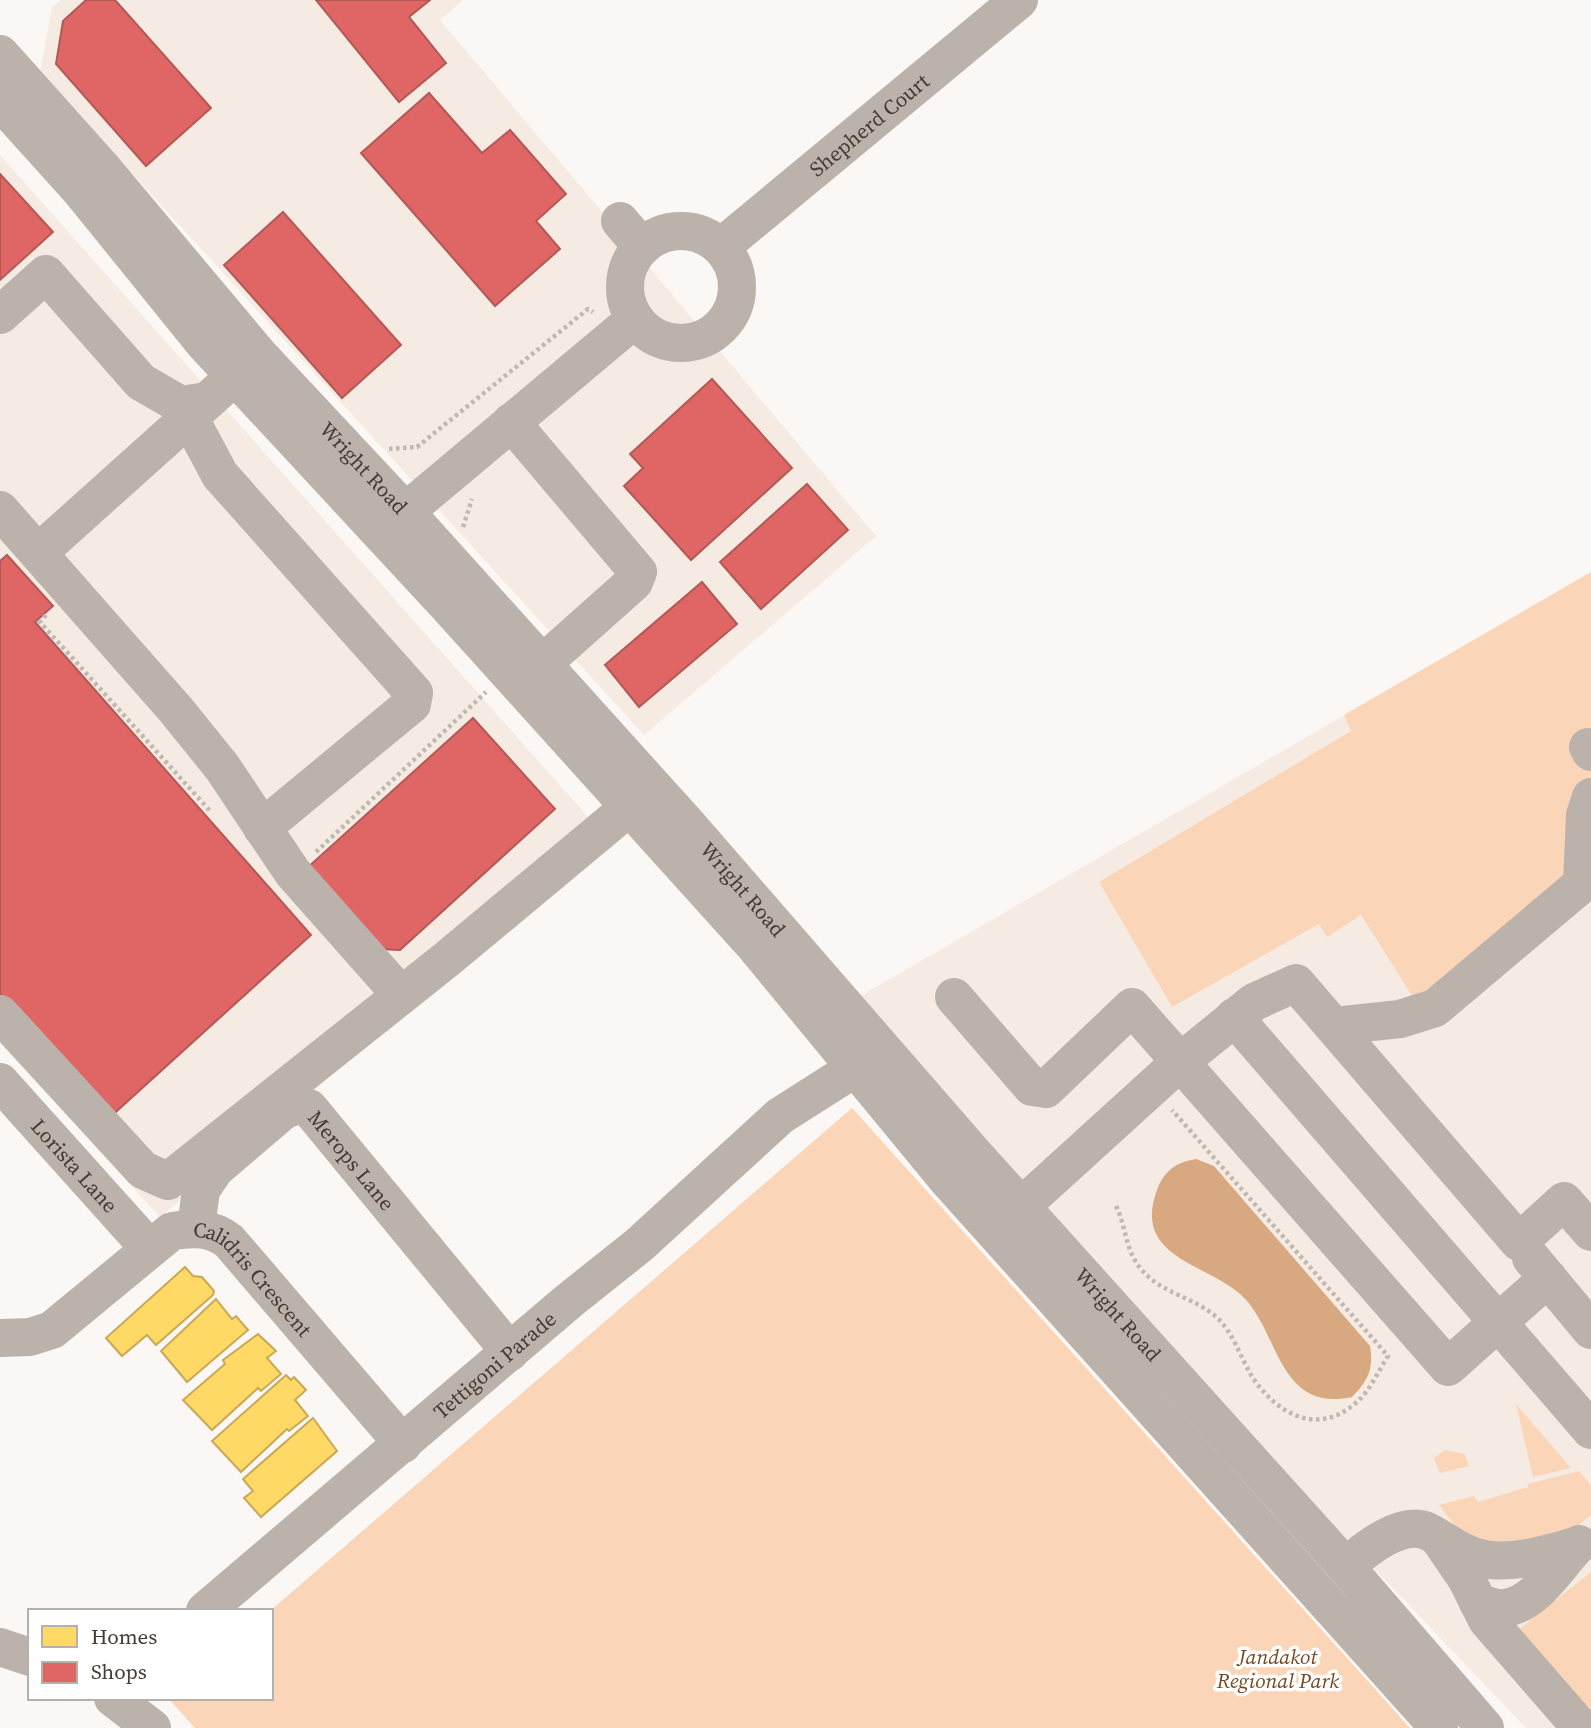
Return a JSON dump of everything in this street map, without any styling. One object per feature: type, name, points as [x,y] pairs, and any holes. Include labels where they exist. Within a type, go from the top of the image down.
[{"type":"street","name":"Shepherd Court","points":[[721,247],[1019,0]]},
{"type":"street","name":"Wright Road","points":[[0,54],[92,180],[222,387],[392,522],[542,664],[632,786]]},
{"type":"street","name":"Wright Road","points":[[0,101],[92,180]]},
{"type":"street","points":[[688,231],[706,237],[721,247],[731,262],[736,289],[726,342],[701,339],[674,342],[648,333],[635,319],[627,303],[625,284],[631,234],[652,239],[670,232],[688,231]]},
{"type":"street","points":[[0,315],[46,274],[141,382],[170,402],[181,405],[222,387]]},
{"type":"street","points":[[392,522],[635,319]]},
{"type":"street","points":[[222,387],[220,475],[411,686],[415,700],[262,828]]},
{"type":"street","points":[[38,553],[222,387]]},
{"type":"street","points":[[511,422],[638,572],[634,582],[542,664]]},
{"type":"street","points":[[0,510],[176,710],[222,767],[293,873],[378,976]]},
{"type":"street","name":"Wright Road","points":[[392,522],[632,786],[856,1042],[1327,1603],[1439,1728]]},
{"type":"street","points":[[0,1014],[143,1170],[169,1181],[378,976],[632,786]]},
{"type":"street","points":[[1334,1026],[1399,1019],[1434,1007],[1582,884],[1585,815],[1591,797]]},
{"type":"street","points":[[1007,1219],[1180,1062],[1234,1017],[1254,1002],[1296,983],[1519,1242],[1591,1330]]},
{"type":"street","points":[[954,997],[1032,1087],[1046,1089],[1132,1007],[1448,1367],[1548,1278]]},
{"type":"street","points":[[1234,1017],[1591,1430]]},
{"type":"street","name":"Tettigoni Parade","points":[[207,1609],[639,1245],[780,1116],[856,1042]]},
{"type":"street","name":"Lorista Lane","points":[[0,1082],[149,1248]]},
{"type":"street","name":"Merops Lane","points":[[196,1228],[201,1190],[215,1169],[284,1110],[299,1105],[309,1108],[510,1352]]},
{"type":"street","points":[[1519,1242],[1564,1201],[1591,1232]]},
{"type":"street","name":"Wright Road","points":[[1007,1219],[1353,1575],[1485,1728]]},
{"type":"street","name":"Calidris Crescent","points":[[1,1345],[52,1330],[172,1231],[196,1228],[210,1230],[229,1241],[403,1444]]},
{"type":"street","points":[[1327,1603],[1353,1575],[1365,1548],[1409,1529],[1429,1531],[1469,1555],[1490,1561],[1534,1556],[1583,1540]]},
{"type":"street","points":[[1438,1538],[1466,1578],[1487,1620],[1581,1728]]},
{"type":"street","points":[[1478,1602],[1505,1608],[1518,1603],[1555,1572],[1583,1540]]},
{"type":"street","points":[[0,1647],[28,1656]]},
{"type":"street","points":[[116,1700],[152,1728]]},
{"type":"path","points":[[384,449],[417,447],[588,309]]},
{"type":"path","points":[[46,615],[40,622],[214,816]]},
{"type":"path","points":[[313,855],[495,682]]},
{"type":"path","points":[[1116,1206],[1123,1236],[1135,1260],[1157,1284],[1214,1315],[1227,1330],[1253,1377],[1286,1413],[1299,1418],[1316,1419],[1340,1412],[1359,1401],[1388,1356],[1172,1110],[1166,1115]]},
{"type":"shaded area","points":[[61,0],[463,0],[440,20],[876,536],[644,735],[40,72],[52,8]]},
{"type":"shaded area","points":[[0,155],[612,844],[160,1217],[0,1043]]},
{"type":"shaded area","points":[[1591,572],[1591,1728],[1526,1728],[840,1008]]},
{"type":"shaded area","points":[[1196,1159],[1214,1166],[1370,1346],[1368,1374],[1352,1397],[1327,1399],[1308,1393],[1282,1365],[1264,1327],[1240,1294],[1176,1256],[1163,1244],[1154,1230],[1152,1212],[1157,1190],[1172,1168],[1182,1162]]},
{"type":"green space","points":[[1591,572],[1591,774],[1572,877],[1418,1005],[1361,915],[1327,937],[1319,924],[1172,1007],[1099,882],[1351,731],[1344,715]]},
{"type":"green space","name":"Jandakot Regional Park","points":[[852,1108],[1410,1728],[195,1728],[170,1700],[273,1700],[272,1609]]},
{"type":"green space","points":[[1516,1404],[1571,1468],[1533,1477]]},
{"type":"green space","points":[[1445,1450],[1465,1454],[1469,1466],[1440,1473],[1434,1458]]},
{"type":"green space","points":[[1579,1471],[1591,1485],[1591,1515],[1568,1534],[1488,1551],[1459,1531],[1439,1505],[1474,1496],[1478,1502],[1528,1487],[1528,1484]]},
{"type":"green space","points":[[1591,1572],[1591,1721],[1513,1634]]},
{"type":"building: Homes","points":[[185,1267],[193,1276],[202,1277],[214,1291],[213,1295],[156,1345],[147,1335],[122,1356],[106,1338]]},
{"type":"building: Homes","points":[[216,1299],[232,1319],[236,1316],[248,1330],[187,1382],[161,1351]]},
{"type":"building: Homes","points":[[258,1334],[276,1351],[267,1358],[281,1374],[261,1391],[258,1388],[212,1430],[183,1400],[225,1364],[223,1360]]},
{"type":"building: Homes","points":[[286,1375],[291,1380],[294,1377],[306,1390],[295,1400],[308,1416],[289,1431],[287,1429],[241,1472],[212,1441]]},
{"type":"building: Homes","points":[[313,1418],[337,1451],[261,1517],[244,1498],[253,1491],[243,1479]]},
{"type":"building: Shops","points":[[86,0],[115,0],[211,108],[146,166],[56,64],[63,21]]},
{"type":"building: Shops","points":[[316,0],[430,0],[409,17],[446,63],[399,102]]},
{"type":"building: Shops","points":[[429,93],[482,153],[510,130],[566,194],[536,221],[560,249],[495,306],[361,153]]},
{"type":"building: Shops","points":[[0,174],[53,232],[0,280]]},
{"type":"building: Shops","points":[[283,212],[401,345],[342,398],[224,265]]},
{"type":"building: Shops","points":[[712,379],[792,468],[691,560],[624,486],[643,468],[630,454]]},
{"type":"building: Shops","points":[[807,484],[848,530],[761,609],[720,562]]},
{"type":"building: Shops","points":[[7,555],[53,606],[35,622],[311,935],[108,1119],[0,997],[0,561]]},
{"type":"building: Shops","points":[[702,582],[737,624],[639,707],[605,665]]},
{"type":"building: Shops","points":[[473,718],[555,809],[400,950],[379,949],[307,868]]}]
